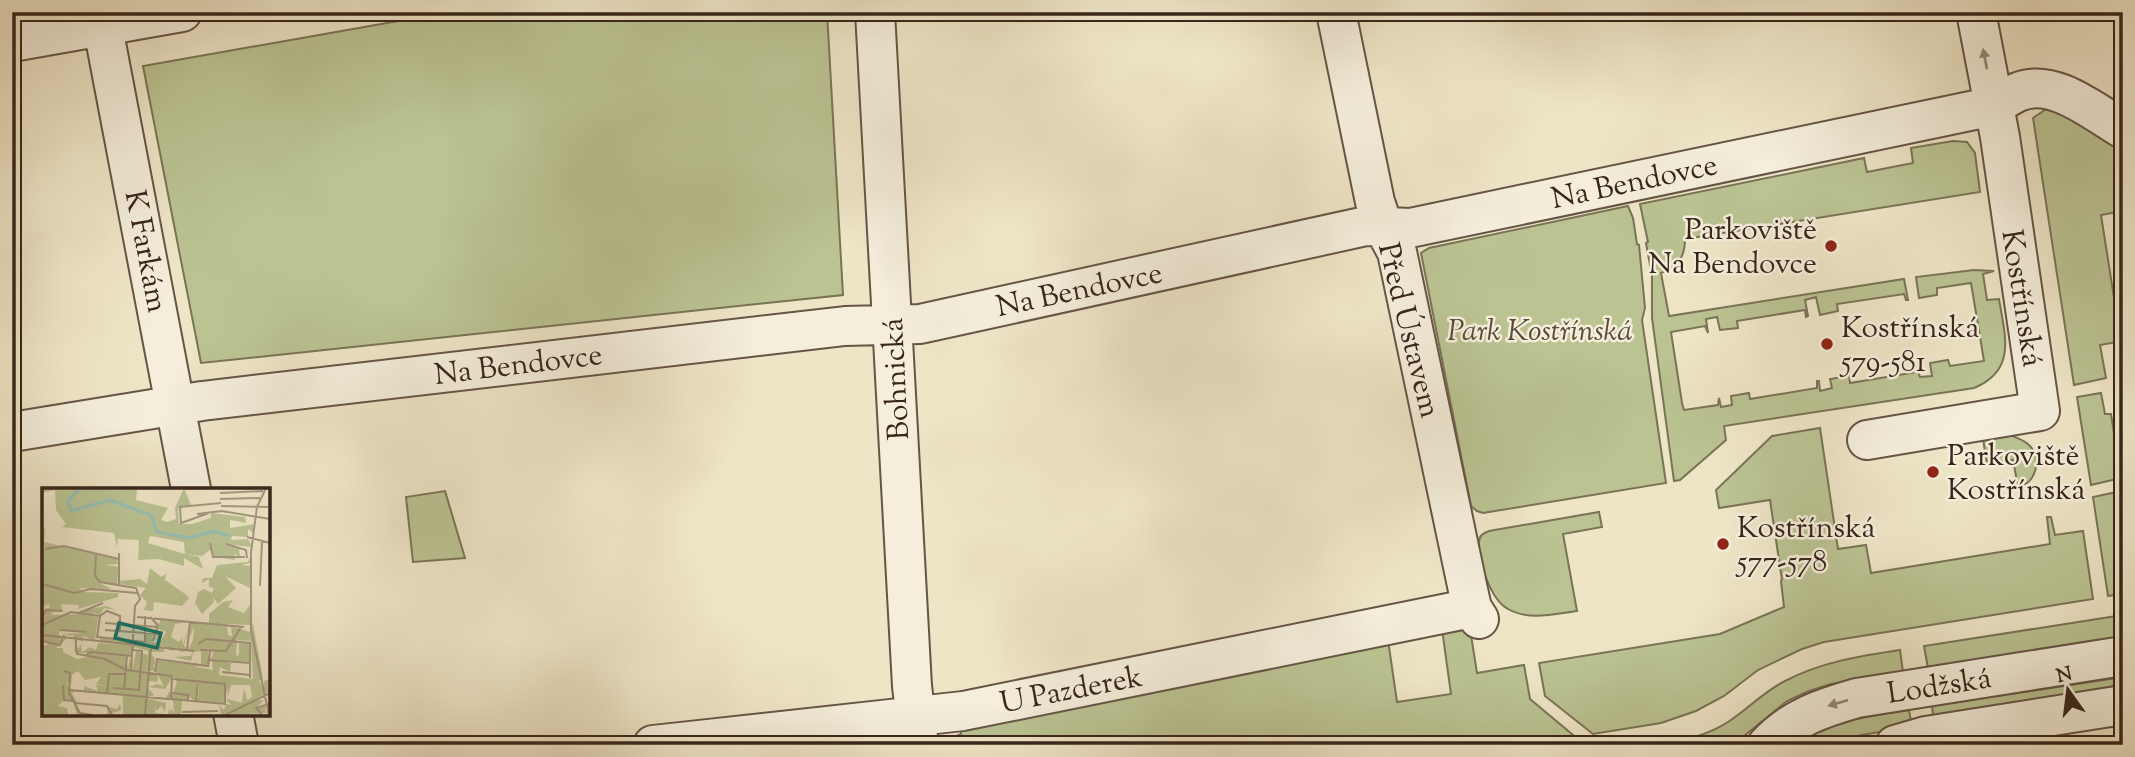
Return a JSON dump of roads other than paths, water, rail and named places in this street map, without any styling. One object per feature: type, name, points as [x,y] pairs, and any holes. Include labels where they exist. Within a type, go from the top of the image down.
[{"type":"street","points":[[12,42],[102,19],[182,12]]},
{"type":"street","name":"Bohnická","points":[[875,12],[912,686],[918,731]]},
{"type":"street","name":"Před Ústavem","points":[[1336,12],[1375,202],[1397,252],[1475,613]]},
{"type":"street","name":"Kostřínská","points":[[1867,440],[2040,411],[1994,106],[1976,12]]},
{"type":"street","name":"K Farkám","points":[[102,19],[191,488]]},
{"type":"street","name":"Na Bendovce","points":[[12,432],[175,404],[845,326],[920,324],[1366,226],[1410,228],[1994,106],[2020,91],[2041,88],[2065,95],[2123,129]]},
{"type":"street","name":"U Pazderek","points":[[653,745],[918,731],[1000,704],[1475,613]]},
{"type":"street","name":"Lodžská","points":[[1767,745],[1777,734],[1800,718],[1857,698],[2123,656]]},
{"type":"street","name":"Lodžská","points":[[1895,745],[1926,736],[2123,705]]},
{"type":"street","points":[[233,715],[239,745]]},
{"type":"place","name":"Parkoviště Na Bendovce","points":[[1831,246]]},
{"type":"place","name":"Kostřínská 579-581","points":[[1827,344]]},
{"type":"place","name":"Parkoviště Kostřínská","points":[[1933,472]]},
{"type":"place","name":"Kostřínská 577-578","points":[[1723,544]]},
{"type":"park label","name":"Park Kostřínská","points":[[1540,330]]}]
